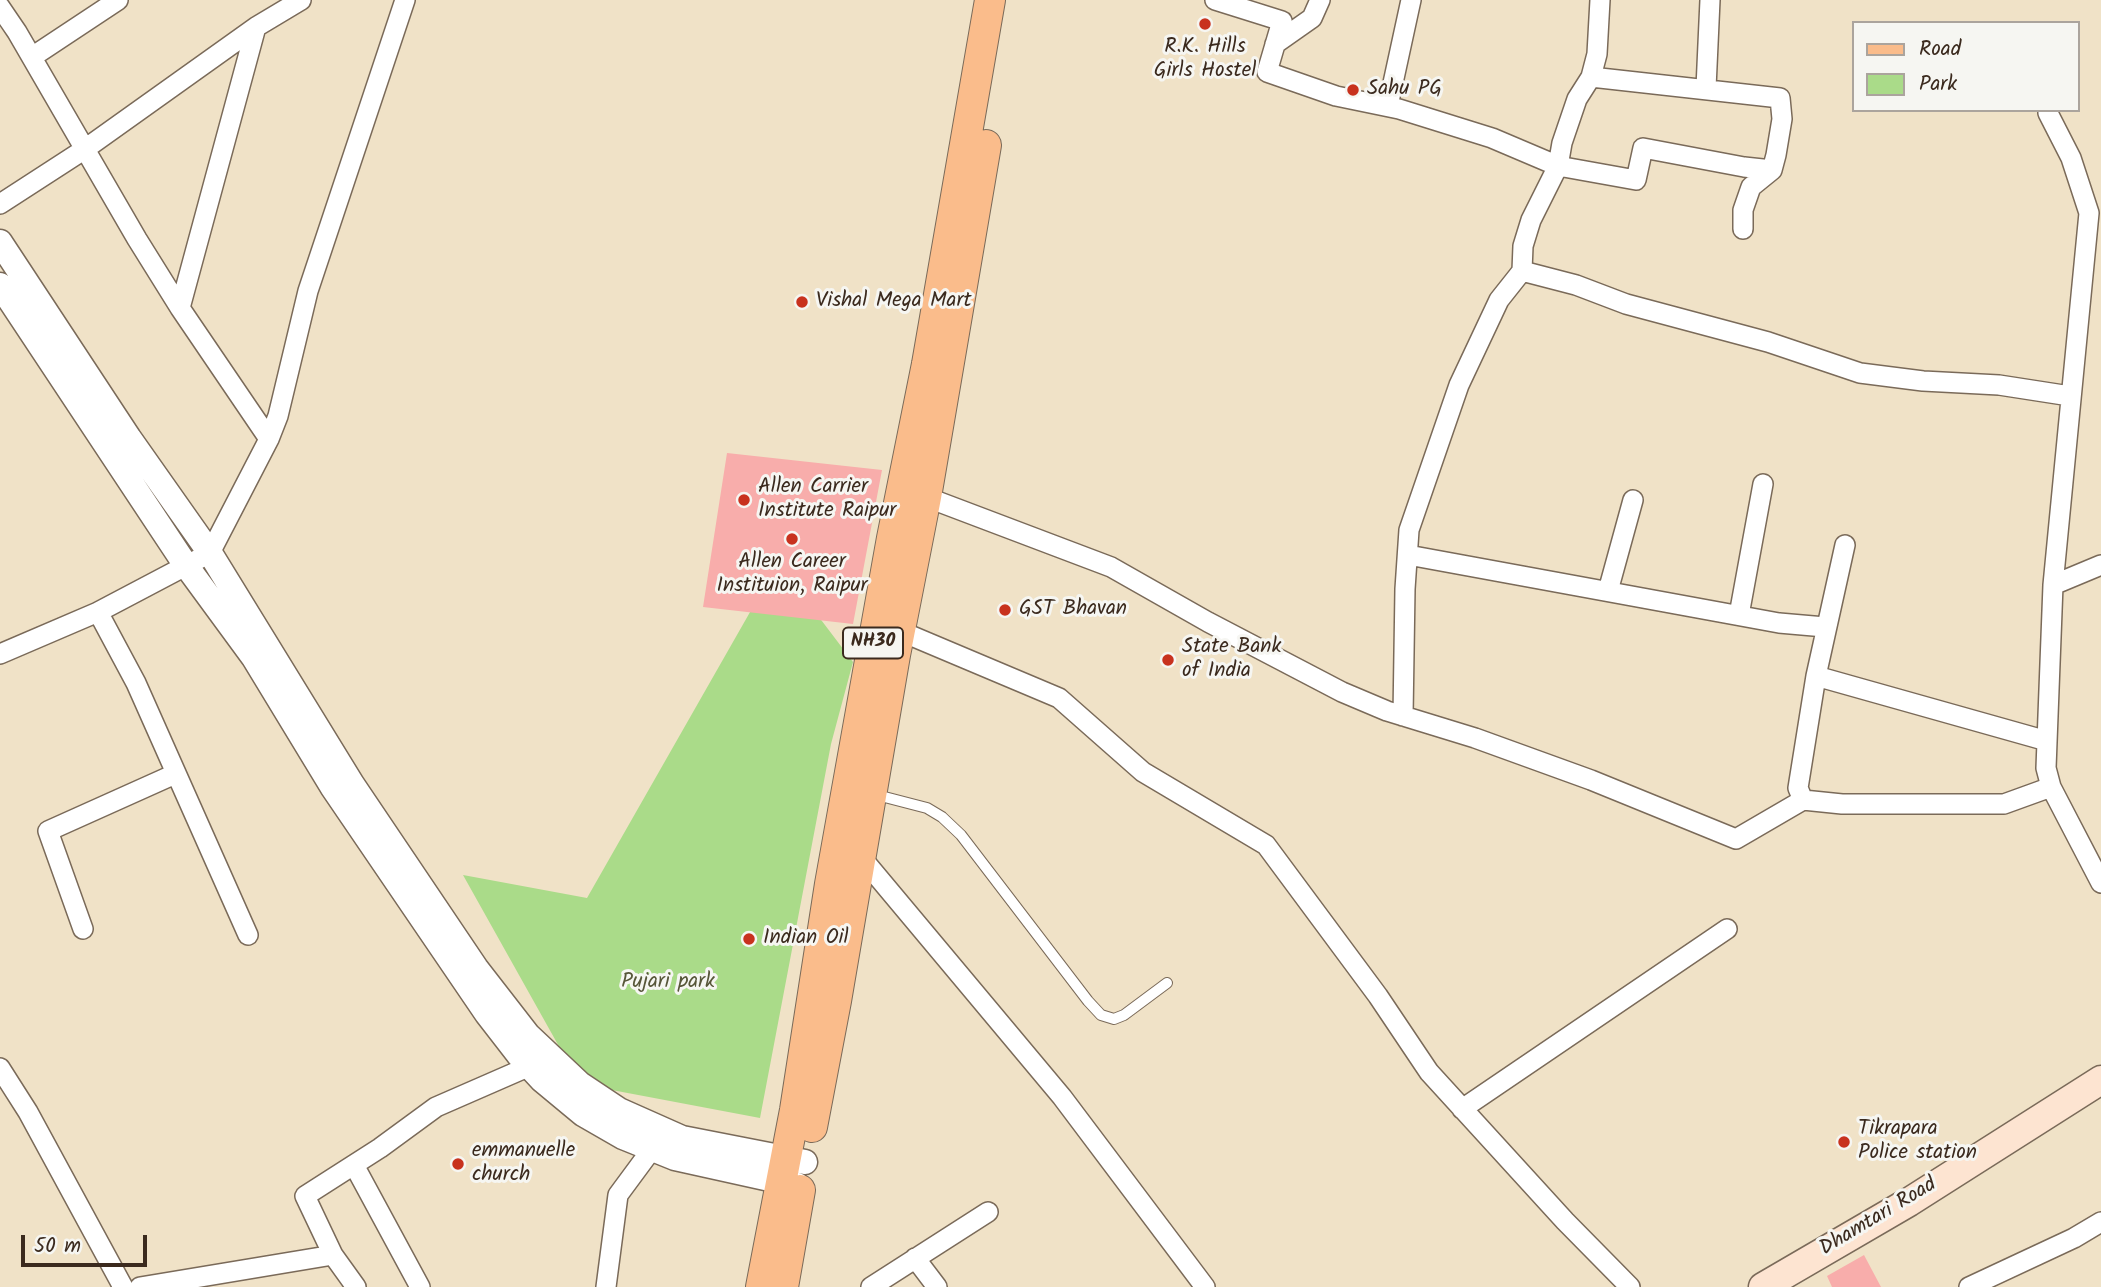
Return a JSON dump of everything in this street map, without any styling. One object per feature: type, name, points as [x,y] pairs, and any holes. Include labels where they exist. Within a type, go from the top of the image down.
[{"type":"main road","name":"NH30","points":[[783,1287],[793,1172],[832,871],[892,538],[927,364],[990,0]]},
{"type":"main road","name":"NH30","points":[[761,1287],[793,1172],[862,858],[900,631],[926,497],[1009,0]]},
{"type":"main road","name":"Dhamtari Road","points":[[1764,1287],[1909,1202],[2101,1080]]},
{"type":"main road","name":"Dhamtari Road","points":[[1799,1287],[1903,1226],[2101,1102]]},
{"type":"street","points":[[32,57],[118,0]]},
{"type":"street","points":[[0,204],[85,149],[256,27],[301,0]]},
{"type":"street","points":[[0,654],[98,612],[211,553],[278,416],[308,291],[405,0]]},
{"type":"street","points":[[1214,0],[1282,20],[1267,72],[1336,96],[1388,106],[1492,138],[1558,166],[1636,180],[1643,148],[1772,170]]},
{"type":"street","points":[[1275,44],[1312,18],[1320,0]]},
{"type":"street","points":[[1388,106],[1411,0]]},
{"type":"street","points":[[1403,716],[1409,530],[1459,386],[1499,300],[1522,271],[1523,246],[1531,220],[1558,166],[1572,110],[1591,78],[1597,54],[1600,0]]},
{"type":"street","points":[[1706,88],[1710,0]]},
{"type":"street","points":[[0,7],[180,308],[269,439]]},
{"type":"street","points":[[180,308],[256,27]]},
{"type":"street","points":[[1591,78],[1706,88],[1780,98],[1782,119],[1772,170],[1751,187],[1743,210],[1743,229]]},
{"type":"street","points":[[2048,113],[2071,158],[2089,213],[2053,585],[2046,768],[2051,787],[2101,883]]},
{"type":"street","points":[[0,242],[129,438],[211,553],[352,784],[488,985],[528,1035],[580,1084],[619,1110],[682,1138],[793,1172]]},
{"type":"street","points":[[1522,271],[1576,285],[1626,304],[1768,342],[1860,373],[1923,381],[1998,385],[2070,397]]},
{"type":"street","points":[[0,285],[186,564],[254,658],[333,788],[487,1014],[542,1080],[602,1126],[675,1158],[793,1172]]},
{"type":"street","points":[[1739,615],[1763,484]]},
{"type":"street","points":[[926,497],[1111,567],[1342,692],[1403,716],[1475,738],[1591,780],[1736,839],[1803,800],[1842,804],[2004,804],[2051,787]]},
{"type":"street","points":[[1608,591],[1633,499]]},
{"type":"street","points":[[1803,800],[1798,788],[1816,676],[1845,545]]},
{"type":"street","points":[[1408,555],[1779,624],[1825,627]]},
{"type":"street","points":[[2053,585],[2101,565]]},
{"type":"street","points":[[98,612],[136,683],[248,935]]},
{"type":"street","points":[[900,631],[1059,698],[1143,772],[1266,845],[1378,996],[1429,1072],[1565,1221],[1630,1287]]},
{"type":"street","points":[[1816,676],[2047,741]]},
{"type":"street","points":[[83,929],[48,831],[175,774]]},
{"type":"street","points":[[862,858],[1062,1097],[1205,1287]]},
{"type":"street","points":[[1462,1109],[1727,929]]},
{"type":"street","points":[[356,1287],[333,1255],[305,1196],[436,1107],[530,1066]]},
{"type":"street","points":[[0,1068],[28,1112],[123,1287]]},
{"type":"street","points":[[606,1287],[618,1195],[652,1149]]},
{"type":"street","points":[[354,1165],[421,1287]]},
{"type":"street","points":[[871,1287],[988,1212]]},
{"type":"street","points":[[1969,1287],[2074,1238],[2101,1222]]},
{"type":"street","points":[[140,1287],[333,1255]]},
{"type":"street","points":[[915,1258],[937,1287]]},
{"type":"lane","points":[[872,793],[927,808],[942,817],[1101,1015],[1114,1019],[1124,1015],[1167,983]]},
{"type":"green space","name":"Pujari park","points":[[778,563],[853,662],[831,744],[760,1118],[580,1084],[463,875],[587,898]]},
{"type":"building","name":"Allen Career Instituion, Raipur","points":[[727,453],[882,470],[853,624],[703,607]]},
{"type":"building","points":[[1864,1255],[1881,1287],[1832,1287],[1827,1276]]},
{"type":"place","name":"R.K. Hills Girls Hostel","points":[[1205,24]]},
{"type":"place","name":"Sahu PG","points":[[1353,90]]},
{"type":"place","name":"Vishal Mega Mart","points":[[802,302]]},
{"type":"place","name":"Allen Carrier Institute Raipur","points":[[744,500]]},
{"type":"place","name":"Allen Career Instituion, Raipur","points":[[792,539]]},
{"type":"place","name":"GST Bhavan","points":[[1005,610]]},
{"type":"place","name":"State Bank of India","points":[[1168,660]]},
{"type":"place","name":"Indian Oil","points":[[749,939]]},
{"type":"place","name":"Tikrapara Police station","points":[[1844,1142]]},
{"type":"place","name":"emmanuelle church","points":[[458,1164]]}]
